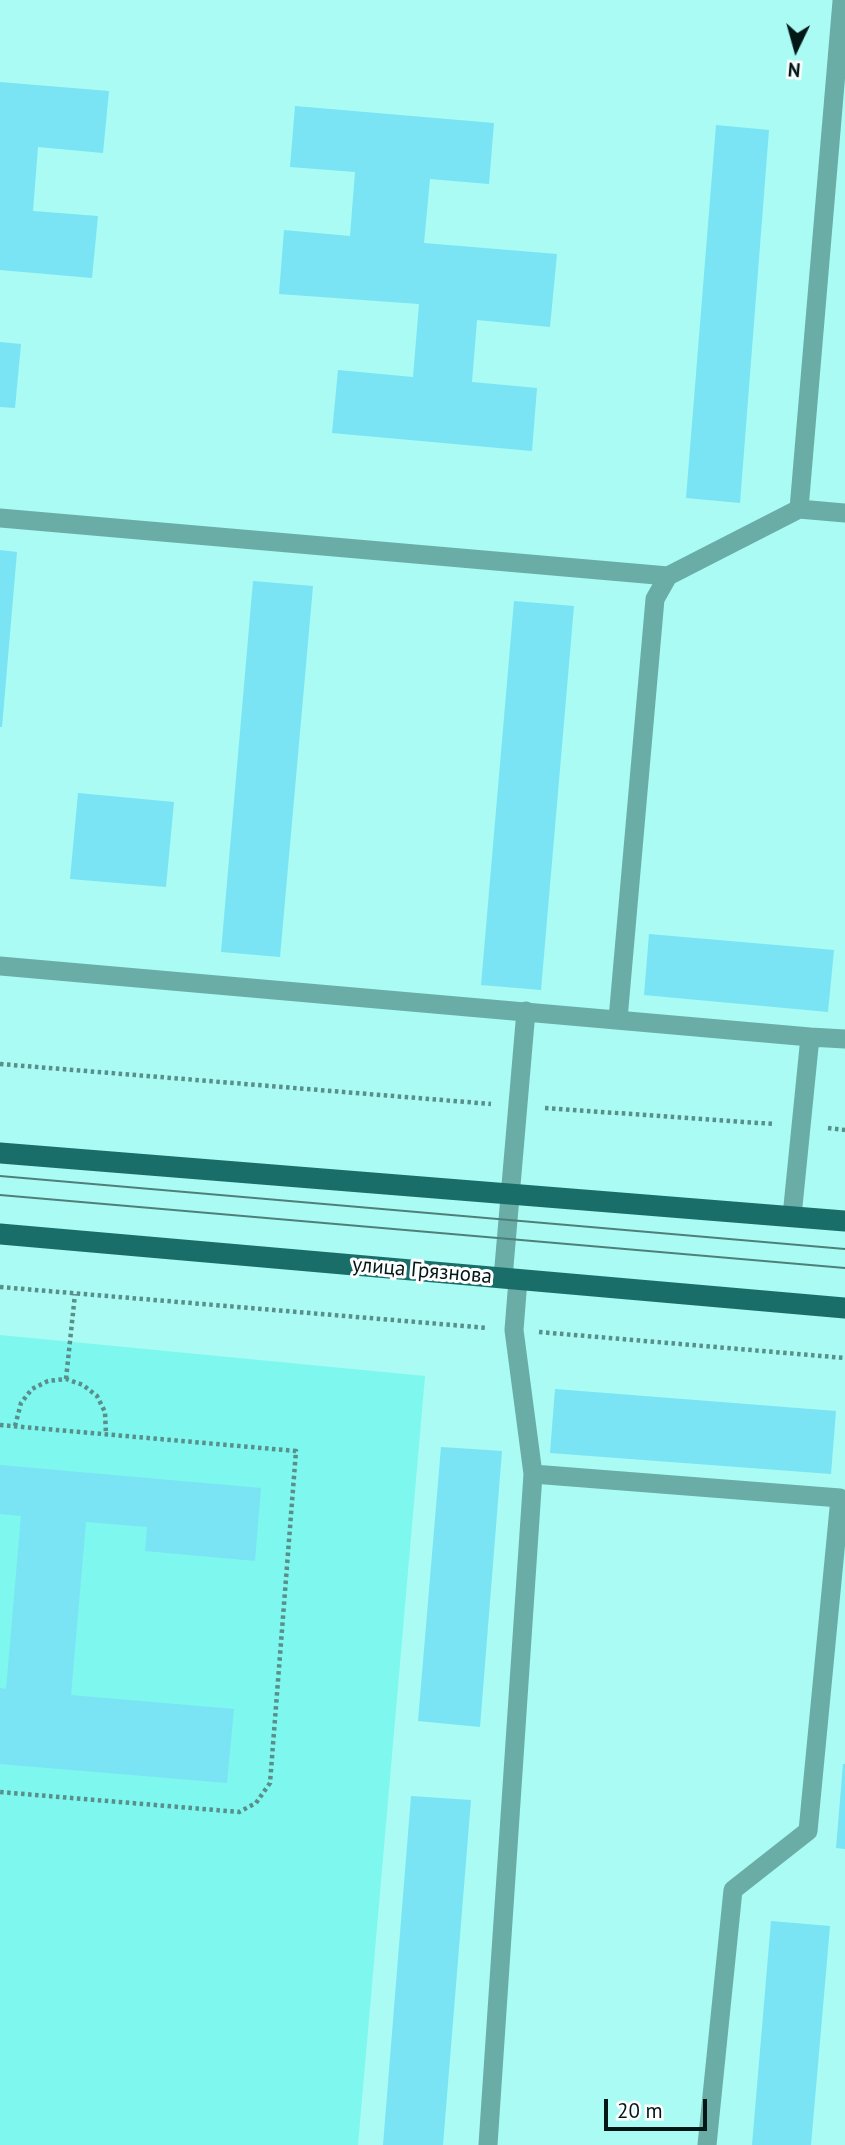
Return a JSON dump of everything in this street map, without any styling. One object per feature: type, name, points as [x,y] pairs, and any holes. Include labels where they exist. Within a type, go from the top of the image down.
[{"type":"main road","points":[[0,1153],[845,1221]]},
{"type":"main road","name":"улица Грязнова","points":[[0,1234],[845,1308]]},
{"type":"lane","points":[[799,509],[844,1],[828,0]]},
{"type":"lane","points":[[0,518],[668,576],[799,509],[845,513]]},
{"type":"lane","points":[[618,1019],[655,599],[668,576]]},
{"type":"lane","points":[[0,966],[845,1039]]},
{"type":"lane","points":[[488,2145],[533,1474],[510,1279],[510,1194],[526,1011]]},
{"type":"lane","points":[[792,1216],[810,1037]]},
{"type":"lane","points":[[533,1474],[840,1498],[808,1831],[733,1890],[707,2145]]},
{"type":"path","points":[[0,1064],[518,1107],[845,1130]]},
{"type":"path","points":[[0,1287],[845,1358]]},
{"type":"path","points":[[66,1379],[75,1294]]},
{"type":"path","points":[[15,1426],[21,1403],[32,1389],[48,1381],[66,1379],[83,1385],[97,1396],[105,1412],[106,1435]]},
{"type":"path","points":[[0,1425],[296,1451],[270,1783],[256,1803],[239,1812],[0,1792]]},
{"type":"shaded area","points":[[0,1335],[425,1376],[358,2145],[0,2145]]},
{"type":"building","points":[[0,82],[109,91],[103,153],[38,147],[33,211],[98,216],[92,278],[0,270]]},
{"type":"building","points":[[295,106],[494,123],[489,184],[430,179],[424,243],[557,254],[550,327],[477,320],[472,382],[537,388],[532,451],[332,433],[338,370],[413,377],[419,304],[279,294],[284,230],[350,236],[355,172],[290,167]]},
{"type":"building","points":[[716,125],[769,130],[740,503],[686,498]]},
{"type":"building","points":[[0,342],[21,344],[15,408],[0,407]]},
{"type":"building","points":[[0,550],[17,552],[2,727],[0,727]]},
{"type":"building","points":[[253,581],[313,586],[280,957],[221,952]]},
{"type":"building","points":[[514,601],[574,606],[541,990],[481,985]]},
{"type":"building","points":[[78,793],[174,802],[166,887],[70,879]]},
{"type":"building","points":[[649,934],[834,950],[828,1012],[644,995]]},
{"type":"building","points":[[555,1389],[836,1411],[831,1474],[550,1453]]},
{"type":"building","points":[[441,1447],[502,1451],[480,1727],[418,1721]]},
{"type":"building","points":[[0,1465],[261,1488],[255,1561],[145,1551],[147,1527],[86,1522],[71,1695],[234,1709],[227,1783],[0,1764],[0,1688],[6,1689],[21,1516],[0,1514]]},
{"type":"building","points":[[845,1764],[845,1849],[836,1848]]},
{"type":"building","points":[[411,1796],[471,1800],[443,2145],[383,2145]]},
{"type":"building","points":[[771,1921],[830,1926],[811,2145],[752,2145]]},
{"type":"tram line","points":[[0,1176],[845,1249]]},
{"type":"tram line","points":[[0,1195],[845,1268]]}]
